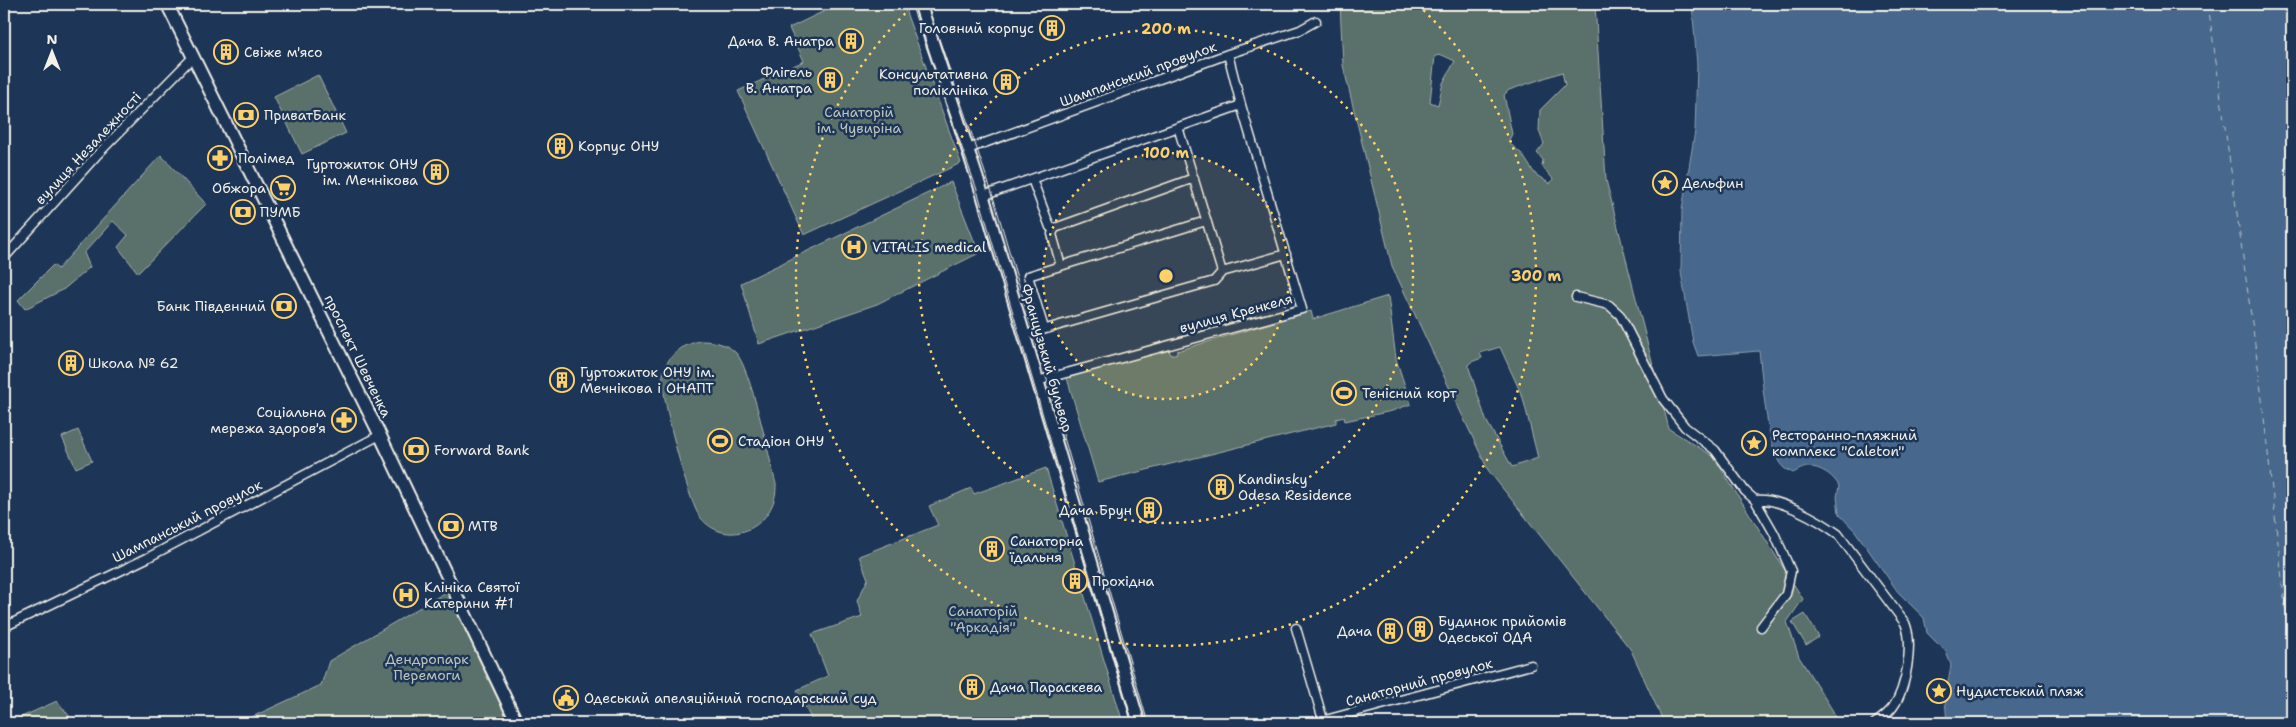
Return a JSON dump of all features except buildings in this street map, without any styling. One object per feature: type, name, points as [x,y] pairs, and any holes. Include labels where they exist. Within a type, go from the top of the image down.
[{"type":"main road","name":"проспект Шевченка","points":[[168,4],[380,435],[517,723]]},
{"type":"main road","name":"Французький бульвар","points":[[920,4],[983,196],[1139,723]]},
{"type":"street","name":"Шампанський провулок","points":[[968,150],[1228,54],[1300,30],[1316,21]]},
{"type":"street","name":"вулиця Кренкеля","points":[[1037,380],[1302,309],[1241,105],[1228,54]]},
{"type":"street","name":"вулиця Незалежності","points":[[4,258],[96,156],[193,57]]},
{"type":"street","points":[[983,196],[1241,105]]},
{"type":"street","points":[[1178,127],[1222,272]]},
{"type":"street","points":[[1053,230],[1194,178]]},
{"type":"street","points":[[1032,179],[1050,227],[1053,230],[1061,266]]},
{"type":"street","points":[[1039,332],[1042,325],[1028,276],[1206,221]]},
{"type":"street","points":[[1025,335],[1214,281],[1222,272],[1286,254]]},
{"type":"street","points":[[1576,297],[1609,305],[1620,315],[1663,399],[1685,427],[1715,450],[1745,491],[1755,500],[1774,533],[1791,571],[1786,594],[1761,627]]},
{"type":"street","name":"Шампанський провулок","points":[[4,627],[147,558],[380,435]]},
{"type":"street","points":[[1755,500],[1763,499],[1790,508],[1838,534],[1905,623],[1910,635],[1910,652],[1898,697],[1892,709],[1875,723]]},
{"type":"street","points":[[1296,628],[1324,722]]},
{"type":"street","name":"Санаторний провулок","points":[[1314,723],[1324,722],[1531,664]]},
{"type":"green space","name":"Санаторій ім. Чувиріна","points":[[839,4],[903,4],[961,163],[804,235],[738,91],[804,61],[789,28]]},
{"type":"green space","points":[[1340,4],[1595,4],[1606,180],[1669,429],[1713,456],[1803,599],[1787,622],[1799,657],[1833,711],[1836,723],[1664,723],[1631,650],[1488,470],[1392,266],[1343,65]],"holes":[[[1442,55],[1455,61],[1443,83],[1438,105],[1430,102],[1435,56]],[[1562,72],[1565,85],[1540,110],[1539,131],[1544,144],[1537,153],[1543,160],[1542,166],[1553,179],[1550,184],[1535,174],[1522,154],[1508,142],[1512,134],[1504,95],[1509,90]],[[1500,347],[1523,398],[1538,458],[1512,467],[1486,420],[1468,365],[1482,358],[1480,353]]]},
{"type":"green space","points":[[318,75],[346,133],[302,154],[274,97]]},
{"type":"green space","points":[[161,155],[206,204],[138,273],[118,247],[128,235],[113,221],[84,253],[90,267],[64,289],[25,309],[18,300],[53,265],[58,269]]},
{"type":"green space","points":[[951,182],[979,253],[877,304],[759,344],[741,283]]},
{"type":"green space","points":[[1388,296],[1396,359],[1411,404],[1392,411],[1345,421],[1344,417],[1336,419],[1336,423],[1098,482],[1067,378],[1168,348],[1171,355],[1177,353],[1177,351],[1311,311],[1313,319]]},
{"type":"green space","name":"Стадіон ОНУ","points":[[700,341],[714,342],[728,347],[736,353],[742,362],[748,377],[776,484],[774,499],[769,511],[760,522],[749,529],[737,533],[724,532],[711,527],[700,517],[682,471],[670,423],[663,384],[665,367],[672,356],[681,348]]},
{"type":"green space","points":[[78,430],[92,461],[76,468],[62,437]]},
{"type":"green space","name":"Санаторій \"Аркадія\"","points":[[1046,468],[1123,723],[813,723],[797,690],[828,676],[812,634],[862,617],[857,601],[868,579],[859,556],[938,525],[929,506],[971,488],[974,494]]},
{"type":"green space","name":"Дендропарк Перемоги","points":[[451,589],[515,723],[239,723],[321,685],[329,661]]},
{"type":"green space","points":[[1805,614],[1819,637],[1806,645],[1792,622]]},
{"type":"green space","points":[[57,701],[75,723],[8,723]]},
{"type":"water","points":[[1692,4],[2292,4],[2292,723],[1947,723],[1945,699],[1951,665],[1946,652],[1927,633],[1924,618],[1898,592],[1855,531],[1839,514],[1837,497],[1839,486],[1834,479],[1826,472],[1813,467],[1793,473],[1784,468],[1777,459],[1769,430],[1759,351],[1698,356],[1693,342],[1681,272],[1682,210],[1695,131],[1697,65]]},
{"type":"ferry route","points":[[2208,4],[2259,373],[2292,668]]},
{"type":"tram line","points":[[911,4],[977,190],[1133,723]]},
{"type":"tram line","points":[[927,4],[992,193],[1148,723]]},
{"type":"place","name":"Головний корпус","points":[[1052,28]]},
{"type":"place","name":"Дача В. Анатра","points":[[851,41]]},
{"type":"place","name":"Свіже м'ясо","points":[[226,52]]},
{"type":"place","name":"Флігель В. Анатра","points":[[830,80]]},
{"type":"place","name":"Консультативна поліклініка","points":[[1006,82]]},
{"type":"place","name":"ПриватБанк","points":[[246,115]]},
{"type":"place","name":"Корпус ОНУ","points":[[560,146]]},
{"type":"place","name":"Полімед","points":[[220,158]]},
{"type":"place","name":"Гуртожиток ОНУ ім. Мечнікова","points":[[436,172]]},
{"type":"place","name":"Дельфин","points":[[1665,183]]},
{"type":"place","name":"Обжора","points":[[283,188]]},
{"type":"place","name":"ПУМБ","points":[[243,212]]},
{"type":"place","name":"VITALIS medical","points":[[854,247]]},
{"type":"place","name":"Банк Південний","points":[[284,306]]},
{"type":"place","name":"Школа № 62","points":[[71,363]]},
{"type":"place","name":"Гуртожиток ОНУ ім. Мечнікова і ОНАПТ","points":[[562,380]]},
{"type":"place","name":"Тенісний корт","points":[[1344,393]]},
{"type":"place","name":"Соціальна мережа здоров'я","points":[[344,420]]},
{"type":"place","name":"Стадіон ОНУ","points":[[720,441]]},
{"type":"place","name":"Ресторанно-пляжний комплекс \"Caleton\"","points":[[1754,443]]},
{"type":"place","name":"Forward Bank","points":[[416,450]]},
{"type":"place","name":"Kandinsky Odesa Residence","points":[[1221,487]]},
{"type":"place","name":"Дача Брун","points":[[1149,510]]},
{"type":"place","name":"МТВ","points":[[451,526]]},
{"type":"place","name":"Санаторна їдальня","points":[[992,549]]},
{"type":"place","name":"Прохідна","points":[[1075,581]]},
{"type":"place","name":"Клініка Святої Катерини #1","points":[[406,595]]},
{"type":"place","name":"Будинок прийомів Одеської ОДА","points":[[1420,629]]},
{"type":"place","name":"Дача","points":[[1390,631]]},
{"type":"place","name":"Дача Параскева","points":[[972,687]]},
{"type":"place","name":"Нудистський пляж","points":[[1939,691]]},
{"type":"place","name":"Одеський апеляційний господарський суд","points":[[566,698]]}]
